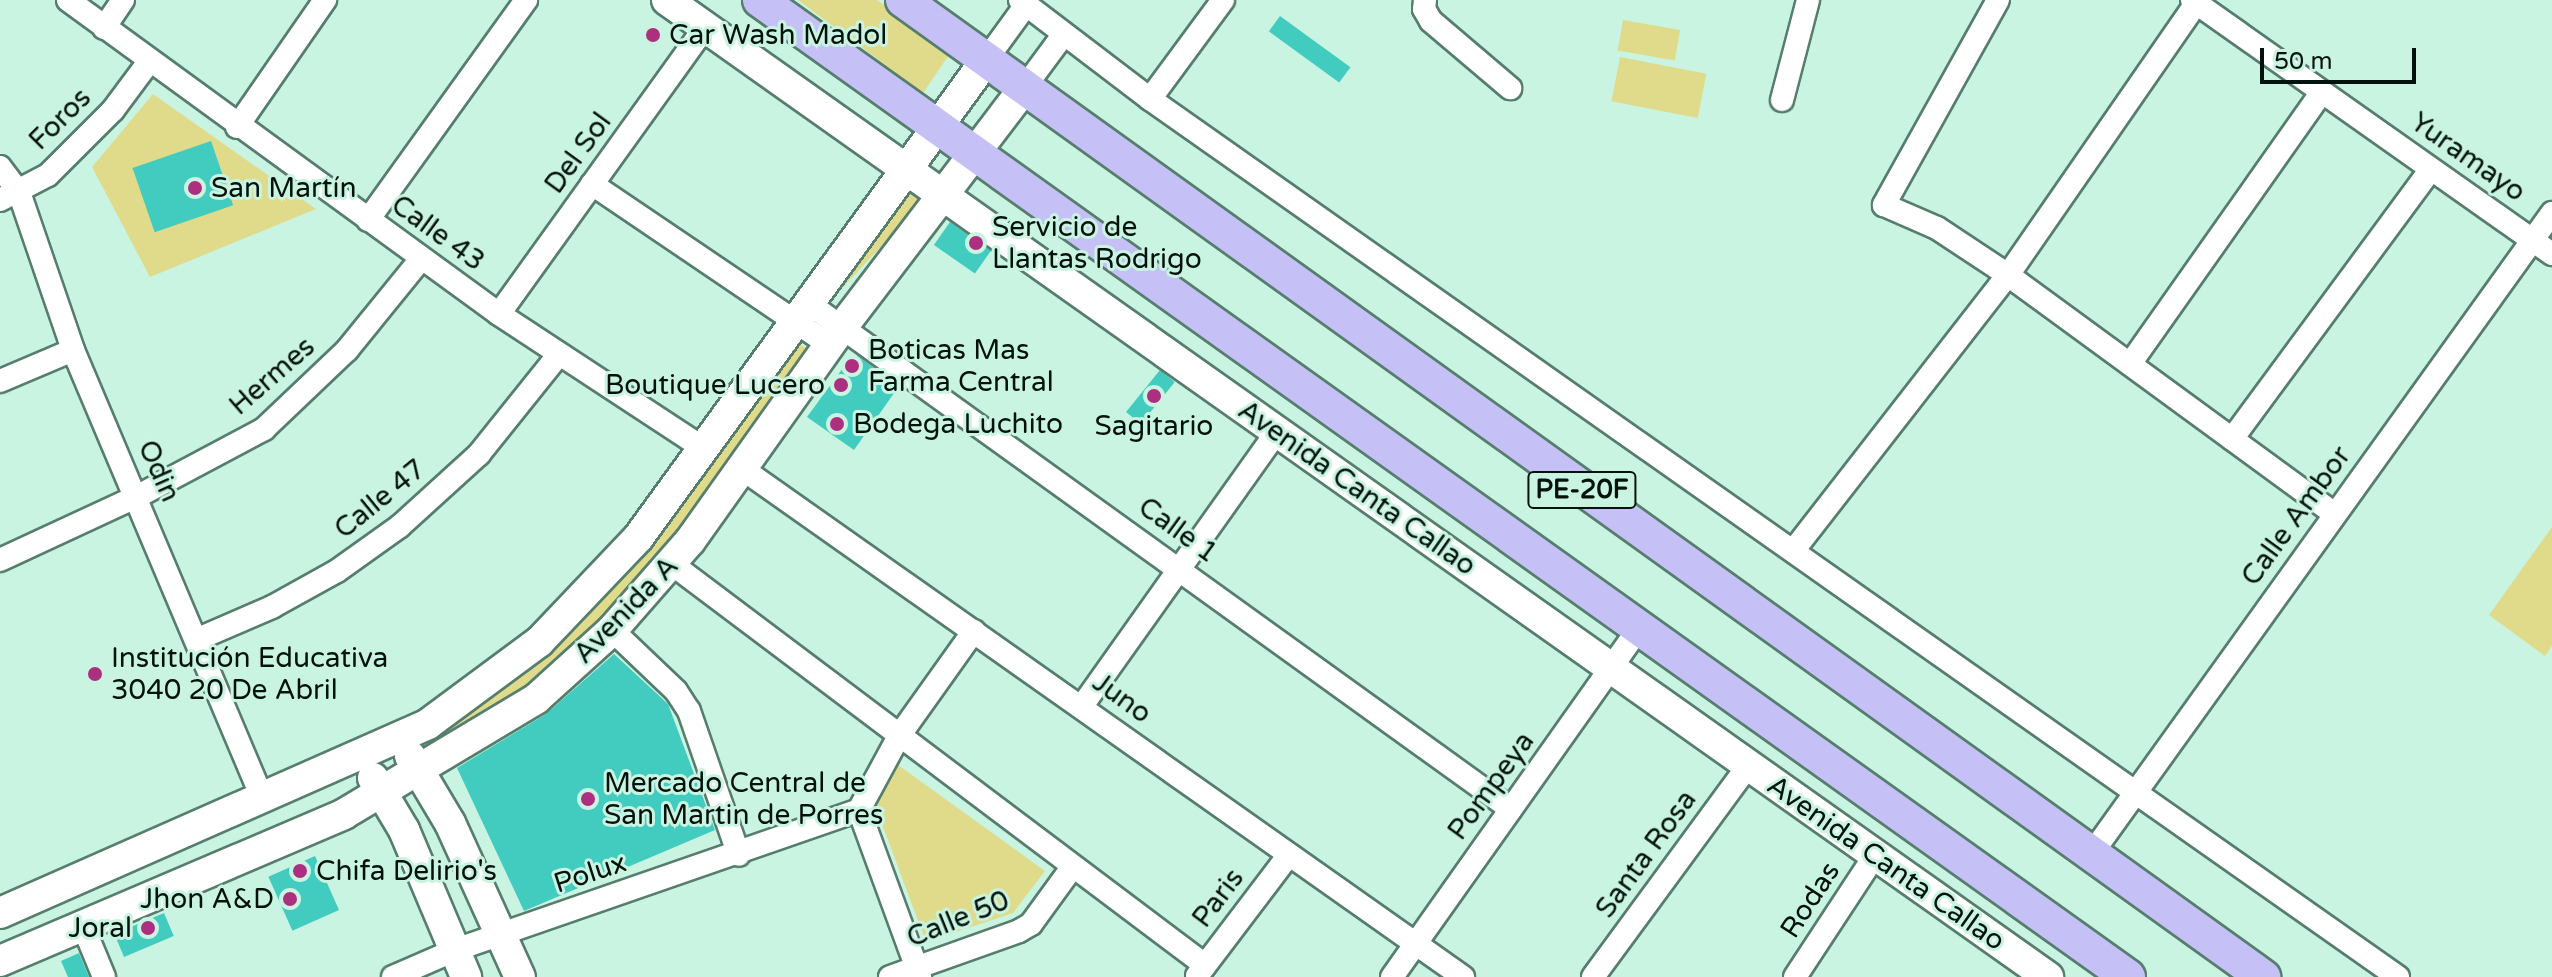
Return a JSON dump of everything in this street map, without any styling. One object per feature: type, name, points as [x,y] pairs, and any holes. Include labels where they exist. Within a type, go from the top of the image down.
[{"type":"main road","name":"Avenida Canta Callao","points":[[760,0],[2128,977]]},
{"type":"main road","name":"PE-20F","points":[[903,0],[2090,856],[2263,977]]},
{"type":"street","name":"Calle 43","points":[[68,0],[148,63],[421,259],[703,448]]},
{"type":"street","points":[[104,28],[123,0]]},
{"type":"street","points":[[237,127],[325,0]]},
{"type":"street","points":[[368,220],[526,0]]},
{"type":"street","name":"Avenida Canta Callao","points":[[667,0],[2048,977]]},
{"type":"street","points":[[1150,99],[1223,0]]},
{"type":"street","points":[[1425,0],[1431,21],[1510,88]]},
{"type":"street","points":[[1782,100],[1808,0]]},
{"type":"street","points":[[1998,0],[1884,205],[1937,228],[2008,275],[2335,514]]},
{"type":"street","points":[[1023,2],[1150,99],[2135,789],[2398,977]]},
{"type":"street","name":"Avenida A","points":[[0,913],[263,800],[400,736],[453,706],[561,621],[638,538],[907,170],[986,60],[1023,2]]},
{"type":"street","points":[[1793,551],[2008,275],[2194,2]]},
{"type":"street","name":"Yuramayo","points":[[2194,2],[2552,254]]},
{"type":"street","name":"Del Sol","points":[[499,314],[705,27]]},
{"type":"street","name":"Avenida A","points":[[0,961],[382,793],[420,773],[536,699],[612,630],[672,564],[744,470],[836,336],[1064,34]]},
{"type":"street","name":"Foros","points":[[10,196],[48,175],[88,137],[148,63]]},
{"type":"street","points":[[2130,364],[2322,92]]},
{"type":"street","name":"Odin","points":[[0,167],[73,350],[138,496],[263,800]]},
{"type":"street","points":[[2232,439],[2431,169]]},
{"type":"street","name":"Calle 1","points":[[592,184],[801,312],[1182,569],[1511,809]]},
{"type":"street","name":"Calle Ambor","points":[[2090,856],[2135,789],[2552,213]]},
{"type":"street","name":"Hermes","points":[[0,560],[138,496],[264,429],[347,350],[421,259]]},
{"type":"street","points":[[0,381],[73,350]]},
{"type":"street","name":"Calle 47","points":[[198,639],[272,607],[337,571],[400,526],[479,454],[559,354]]},
{"type":"street","points":[[1082,706],[1277,432]]},
{"type":"street","name":"Juno","points":[[744,470],[1463,977]]},
{"type":"street","points":[[672,564],[1200,971]]},
{"type":"street","name":"Pompeya","points":[[1392,977],[1638,629]]},
{"type":"street","points":[[612,630],[676,691],[689,711],[739,855]]},
{"type":"street","points":[[918,973],[859,810],[899,736],[974,631]]},
{"type":"street","points":[[400,736],[502,934],[520,977]]},
{"type":"street","points":[[360,755],[404,830],[460,964]]},
{"type":"street","name":"Santa Rosa","points":[[1593,977],[1748,766]]},
{"type":"street","name":"Polux","points":[[393,977],[460,964],[502,934],[739,855],[859,810]]},
{"type":"street","name":"Paris","points":[[1200,971],[1289,855]]},
{"type":"street","name":"Rodas","points":[[1795,977],[1875,855]]},
{"type":"street","name":"Calle 50","points":[[890,977],[918,973],[1031,924],[1071,869]]},
{"type":"street","points":[[83,926],[104,977]]},
{"type":"shaded area","points":[[798,0],[877,0],[951,52],[923,93]]},
{"type":"shaded area","points":[[1623,20],[1680,30],[1675,61],[1618,51]]},
{"type":"shaded area","points":[[1620,57],[1706,74],[1698,118],[1611,101]]},
{"type":"shaded area","name":"San Martín","points":[[153,94],[316,209],[150,277],[92,167]]},
{"type":"shaded area","points":[[905,187],[922,203],[838,293],[821,277]]},
{"type":"shaded area","points":[[795,341],[814,353],[670,555],[573,652],[437,754],[425,735],[611,589]]},
{"type":"shaded area","points":[[2552,527],[2552,646],[2545,656],[2489,615]]},
{"type":"shaded area","points":[[898,765],[1045,871],[1013,913],[926,942],[876,808]]},
{"type":"building","points":[[1280,16],[1350,67],[1339,83],[1269,31]]},
{"type":"building","points":[[211,141],[233,205],[155,232],[133,168]]},
{"type":"building","points":[[950,222],[991,251],[975,274],[934,245]]},
{"type":"building","points":[[858,356],[899,386],[854,450],[807,417],[851,357]]},
{"type":"building","name":"Sagitario","points":[[1160,370],[1175,382],[1141,424],[1126,412]]},
{"type":"building","name":"Mercado Central de San Martin de Porres","points":[[614,654],[668,704],[715,830],[524,911],[457,768],[546,714]]},
{"type":"building","points":[[315,856],[339,910],[292,931],[268,877]]},
{"type":"building","points":[[164,913],[174,936],[124,957],[114,934]]},
{"type":"building","points":[[79,953],[89,977],[68,977],[61,961]]},
{"type":"place","name":"Car Wash Madol","points":[[653,35]]},
{"type":"place","name":"San Martín","points":[[195,188]]},
{"type":"place","name":"Servicio de Llantas Rodrigo","points":[[976,243]]},
{"type":"place","name":"Boticas Mas Farma Central","points":[[852,366]]},
{"type":"place","name":"Boutique Lucero","points":[[841,385]]},
{"type":"place","name":"Sagitario","points":[[1154,396]]},
{"type":"place","name":"Bodega Luchito","points":[[837,424]]},
{"type":"place","name":"Institución Educativa 3040 20 De Abril","points":[[95,674]]},
{"type":"place","name":"Mercado Central de San Martin de Porres","points":[[588,799]]},
{"type":"place","name":"Chifa Delirio's","points":[[300,871]]},
{"type":"place","name":"Jhon A&D","points":[[290,899]]},
{"type":"place","name":"Joral","points":[[148,928]]}]
